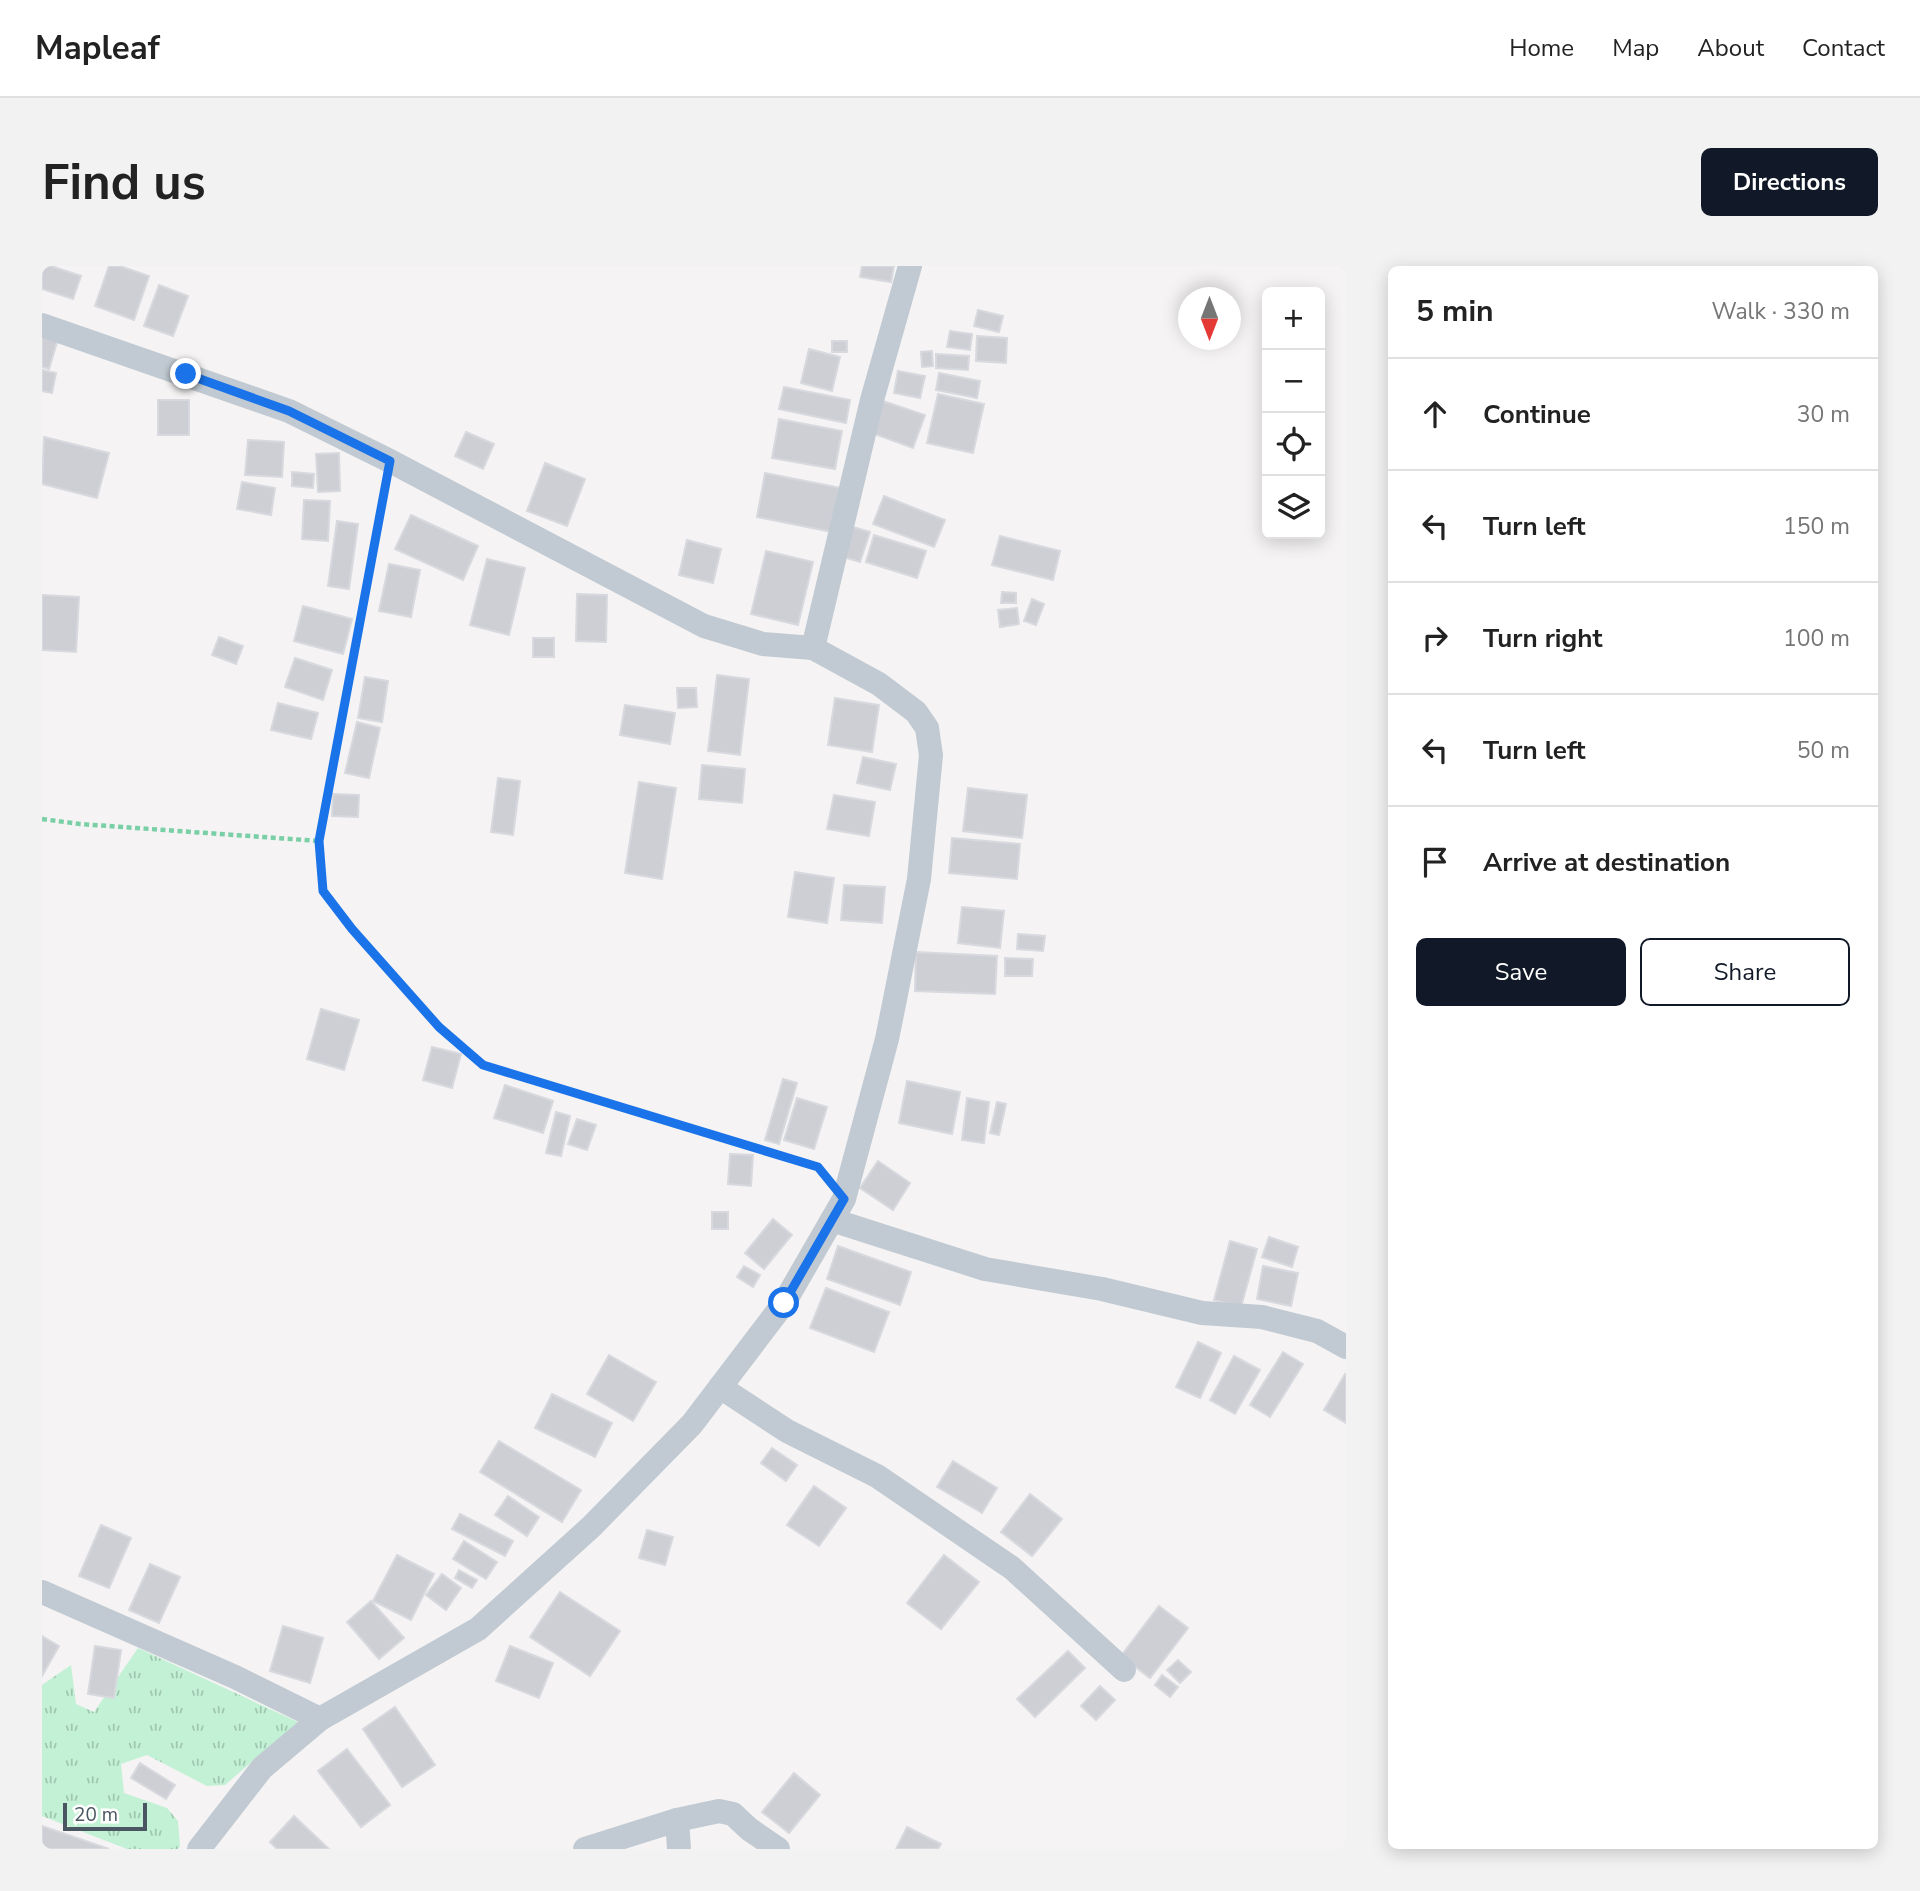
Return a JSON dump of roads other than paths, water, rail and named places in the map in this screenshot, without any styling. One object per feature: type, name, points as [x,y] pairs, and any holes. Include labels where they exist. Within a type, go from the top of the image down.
[{"type":"street","points":[[813,648],[872,400],[910,266]]},
{"type":"street","points":[[42,325],[289,411],[704,626],[763,644],[813,648],[879,684],[916,712],[927,728],[931,755],[919,878],[887,1039],[838,1210],[784,1303],[692,1424],[592,1525],[478,1629],[320,1718],[262,1768],[200,1849]]},
{"type":"street","points":[[838,1210],[985,1269],[1102,1289],[1202,1313],[1262,1317],[1317,1331],[1346,1347]]},
{"type":"street","points":[[720,1387],[786,1431],[877,1476],[1012,1568],[1124,1670]]},
{"type":"street","points":[[42,1592],[223,1671],[320,1718]]},
{"type":"street","points":[[585,1849],[677,1820],[719,1811],[733,1814],[778,1849]]},
{"type":"street","points":[[677,1820],[679,1849]]}]
